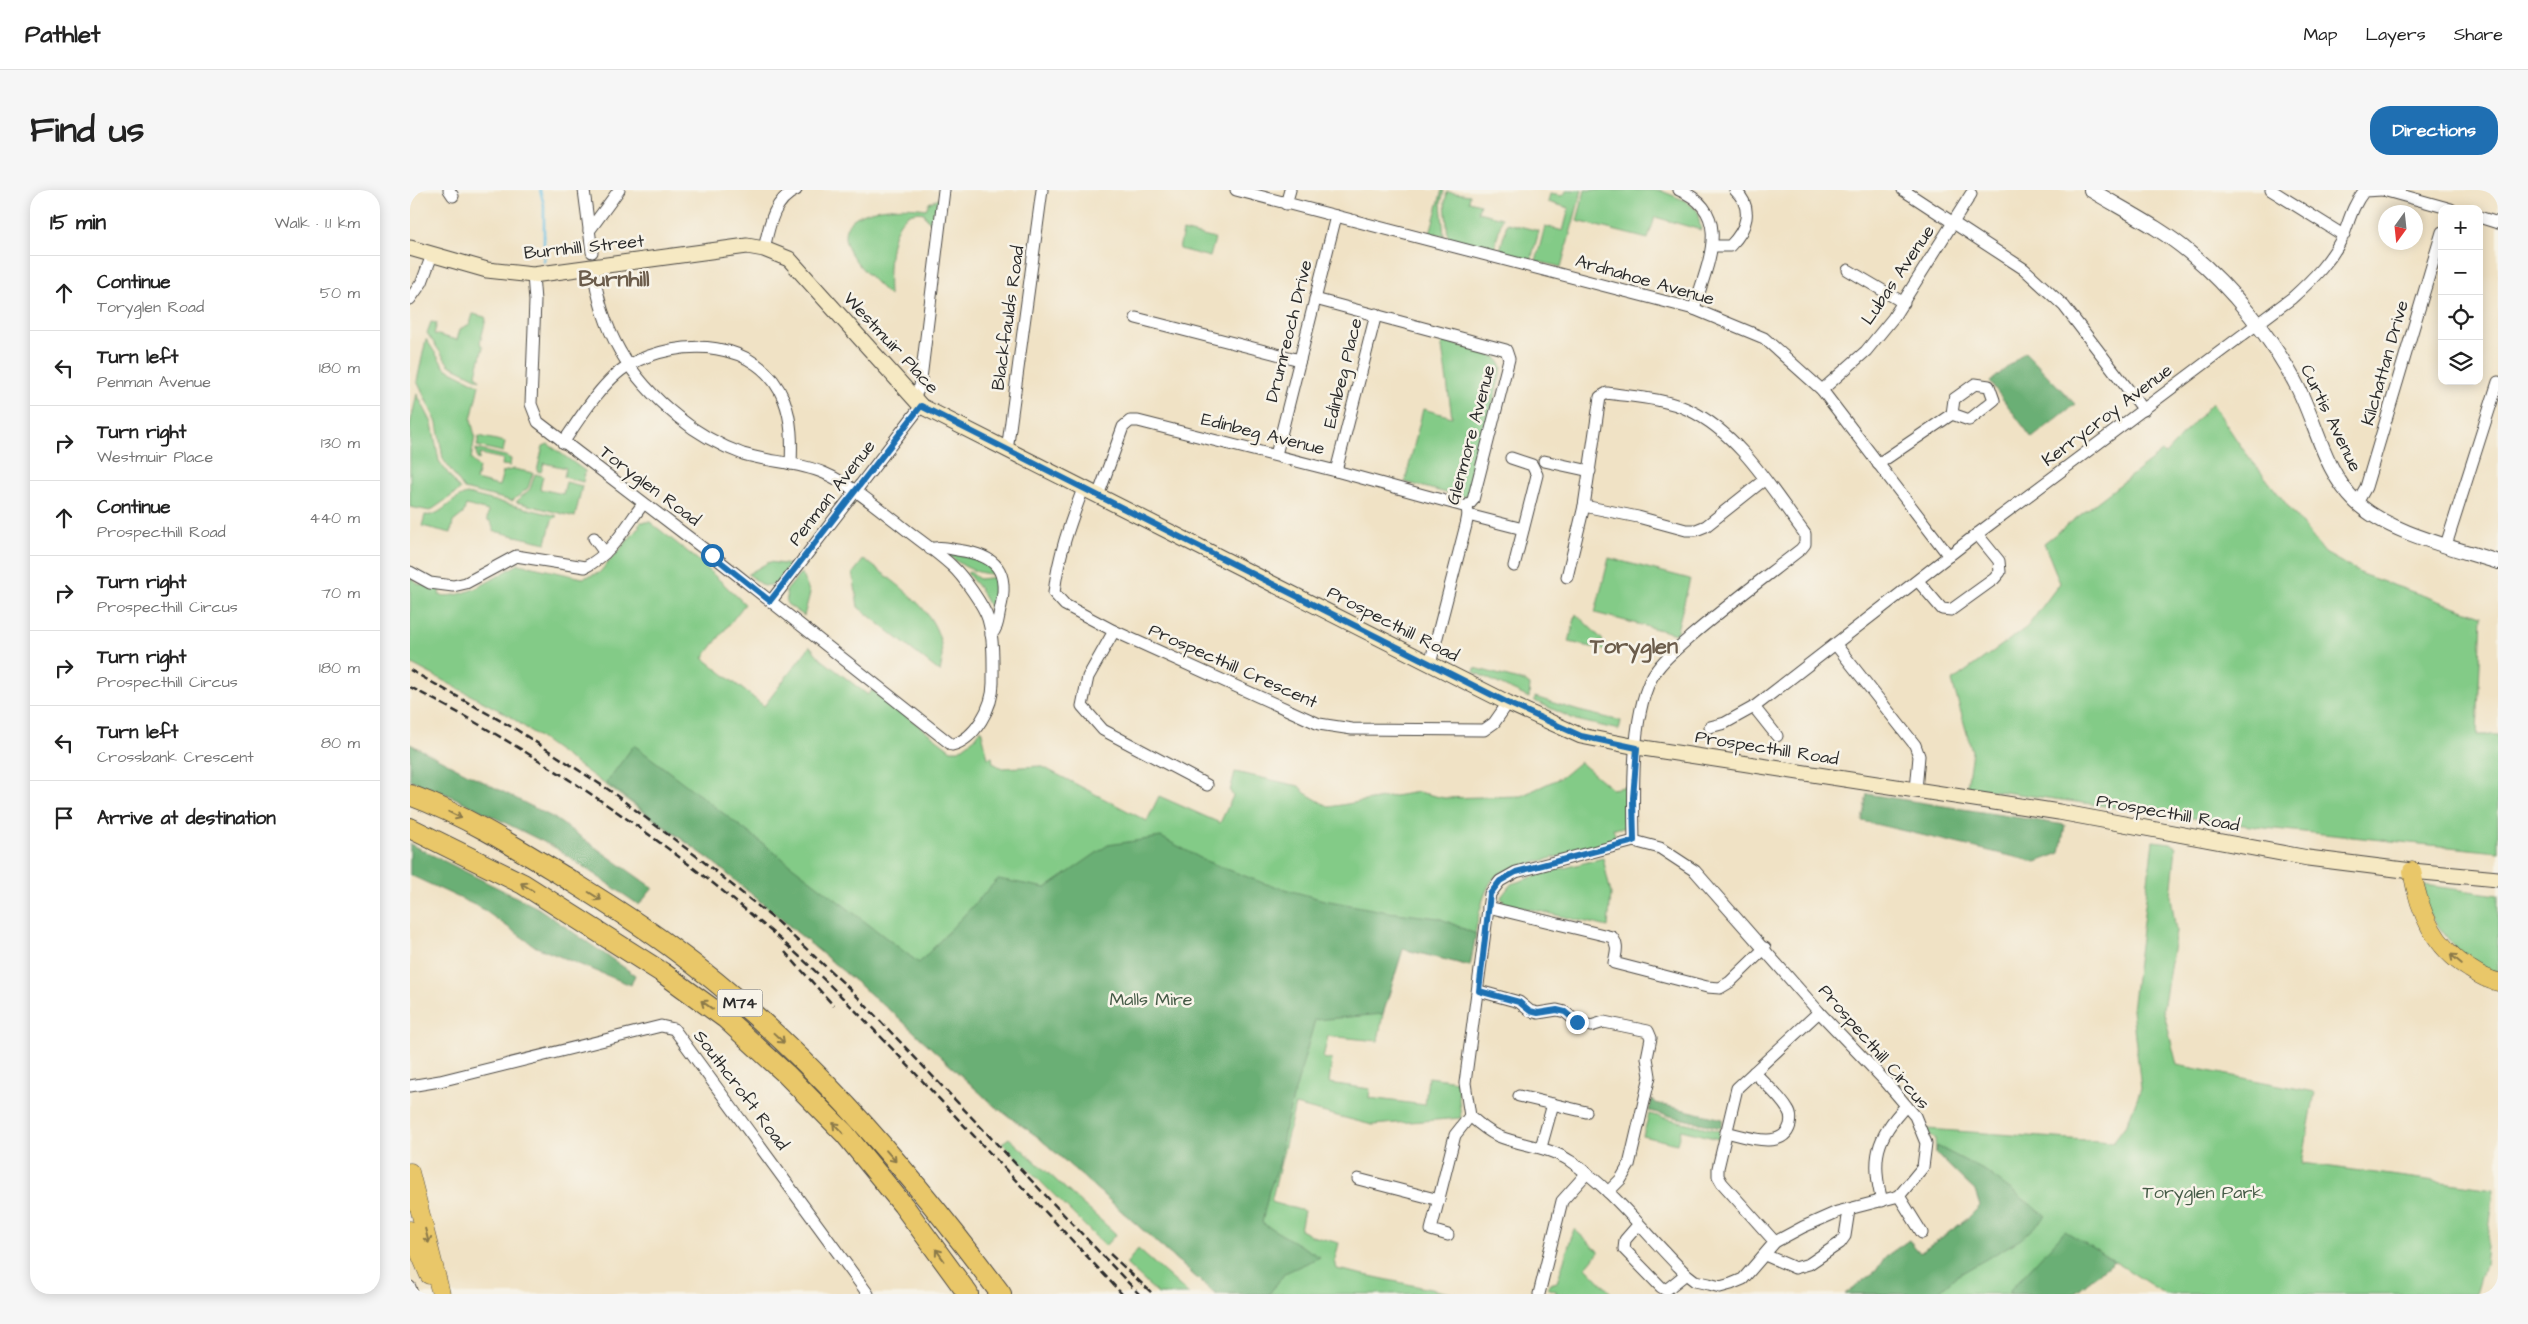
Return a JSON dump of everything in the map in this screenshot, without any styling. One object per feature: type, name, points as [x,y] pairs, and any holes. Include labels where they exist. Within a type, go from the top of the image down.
[{"type":"highway","name":"M74","points":[[410,795],[483,829],[602,900],[669,946],[749,1011],[802,1060],[865,1126],[944,1217],[1001,1294]]},
{"type":"highway","name":"M74","points":[[410,828],[523,884],[662,973],[725,1018],[786,1074],[845,1134],[903,1205],[968,1294]]},
{"type":"main road","name":"Burnhill Street","points":[[410,248],[487,270],[533,275],[592,260],[748,246],[764,249]]},
{"type":"main road","name":"Westmuir Place","points":[[764,249],[789,259],[917,402],[1007,451],[1083,489]]},
{"type":"main road","name":"Prospecthill Road","points":[[1083,489],[1508,703],[1581,736],[1637,748],[2059,812],[2308,858],[2498,879]]},
{"type":"main road","points":[[2412,871],[2416,896],[2425,920],[2442,946],[2463,965],[2498,982]]},
{"type":"main road","points":[[410,1172],[439,1294]]},
{"type":"main road","points":[[410,1230],[413,1243],[439,1294]]},
{"type":"street","points":[[584,190],[596,294],[603,317],[628,365],[663,405],[699,432],[743,454],[824,473],[856,490],[953,568],[988,618],[991,635]]},
{"type":"street","points":[[589,231],[620,190]]},
{"type":"street","points":[[764,249],[771,223],[782,198],[796,190]]},
{"type":"street","name":"Penman Avenue","points":[[770,601],[856,490],[917,402],[944,190]]},
{"type":"street","name":"Blackfaulds Road","points":[[1007,451],[1042,190]]},
{"type":"street","name":"Ardnahoe Avenue","points":[[1236,190],[1694,309],[1764,338],[1822,390],[1949,556]]},
{"type":"street","points":[[1286,204],[1290,190]]},
{"type":"street","points":[[1680,190],[1694,193],[1714,224],[1712,246],[1694,309]]},
{"type":"street","points":[[1712,246],[1730,246],[1741,235],[1746,218],[1744,199],[1735,190]]},
{"type":"street","points":[[1903,190],[2024,268],[2064,306],[2144,410]]},
{"type":"street","name":"Curtis Avenue","points":[[2091,190],[2190,252],[2257,324],[2298,389],[2334,472],[2357,503],[2390,525],[2498,562]]},
{"type":"street","points":[[2271,190],[2343,235]]},
{"type":"street","points":[[2382,190],[2438,206]]},
{"type":"street","name":"Kerrycroy Avenue","points":[[1710,727],[1725,723],[1754,707],[1977,534],[2257,324],[2319,274],[2343,235],[2354,204],[2364,191],[2382,190]]},
{"type":"street","name":"Lubas Avenue","points":[[1822,390],[1866,351],[1904,304],[1971,194]]},
{"type":"street","name":"Drumreoch Drive","points":[[1276,455],[1336,216]]},
{"type":"street","points":[[2483,218],[2498,222]]},
{"type":"street","name":"Kilchattan Drive","points":[[2357,503],[2366,487],[2438,245]]},
{"type":"street","points":[[410,299],[422,282],[432,255]]},
{"type":"street","points":[[1848,270],[1904,304]]},
{"type":"street","name":"Toryglen Road","points":[[533,275],[535,301],[531,404],[538,422],[770,601],[952,745],[962,742],[985,714],[993,688],[991,635]]},
{"type":"street","name":"Glenmore Avenue","points":[[1315,299],[1506,350],[1509,359],[1473,500],[1468,511],[1430,664]]},
{"type":"street","name":"Edinbeg Place","points":[[1336,471],[1376,314]]},
{"type":"street","points":[[1136,318],[1300,360]]},
{"type":"street","points":[[563,442],[594,398],[628,365],[666,350],[695,345],[728,351],[752,361],[773,382],[784,400],[790,424],[790,464]]},
{"type":"street","points":[[2446,544],[2498,382]]},
{"type":"street","points":[[1566,578],[1584,506],[1600,397],[1607,393],[1664,401],[1690,410],[1714,426],[1738,446],[1805,534],[1804,544],[1715,616],[1662,663],[1646,689],[1637,748],[1633,798],[1634,841]]},
{"type":"street","points":[[1878,464],[1952,414]]},
{"type":"street","name":"Edinbeg Avenue","points":[[1098,496],[1123,427],[1130,421],[1138,421],[1336,471],[1523,529]]},
{"type":"street","points":[[1511,458],[1532,466],[1537,475],[1514,566]]},
{"type":"street","points":[[1544,461],[1590,471]]},
{"type":"street","points":[[1584,506],[1638,517],[1686,530],[1696,530],[1706,526],[1764,480]]},
{"type":"street","name":"Prospecthill Crescent","points":[[1083,489],[1066,533],[1056,570],[1054,593],[1065,606],[1114,631],[1268,703],[1323,725],[1359,729],[1484,730],[1494,723],[1508,703]]},
{"type":"street","points":[[410,572],[430,583],[453,586],[466,583],[516,556],[585,567],[595,563],[605,553],[643,504]]},
{"type":"street","points":[[1918,581],[1942,609],[1951,610],[1994,580],[2000,572],[1999,561],[1977,534]]},
{"type":"street","points":[[594,538],[605,553]]},
{"type":"street","points":[[930,549],[937,547],[966,551],[993,560],[997,565],[1000,570],[1004,594],[996,630],[991,635]]},
{"type":"street","points":[[1114,631],[1088,677],[1082,706],[1103,730],[1206,785]]},
{"type":"street","points":[[1836,645],[1915,745],[1919,756],[1916,790]]},
{"type":"street","points":[[1754,707],[1777,736]]},
{"type":"street","name":"Prospecthill Circus","points":[[1470,1116],[1465,1083],[1479,991],[1490,894],[1495,887],[1516,872],[1634,841],[1660,848],[1695,871],[1765,948],[1819,1012],[1915,1116],[1926,1143],[1923,1167],[1899,1196]]},
{"type":"street","points":[[1488,907],[1612,937],[1617,943],[1614,963],[1707,987],[1720,988],[1730,982],[1765,948]]},
{"type":"street","points":[[1479,991],[1519,1002],[1530,1011],[1538,1013],[1557,1010],[1565,1012],[1577,1022],[1591,1026],[1604,1022],[1648,1032],[1651,1038],[1647,1058],[1650,1076],[1629,1165],[1621,1179],[1608,1192]]},
{"type":"street","points":[[1775,1242],[1718,1176],[1726,1132],[1737,1088],[1819,1012]]},
{"type":"street","name":"Southcroft Road","points":[[410,1086],[449,1079],[661,1026],[674,1029],[868,1294]]},
{"type":"street","points":[[1726,1132],[1774,1140],[1782,1136],[1789,1129],[1791,1120],[1789,1111],[1754,1072]]},
{"type":"street","points":[[1519,1096],[1586,1112]]},
{"type":"street","points":[[1542,1147],[1553,1104]]},
{"type":"street","points":[[1882,1201],[1876,1177],[1879,1146],[1889,1124],[1906,1106]]},
{"type":"street","points":[[1448,1235],[1431,1230],[1455,1135],[1470,1116],[1486,1130],[1500,1137],[1542,1147],[1569,1160],[1587,1172],[1686,1274],[1695,1280],[1720,1287],[1743,1279],[1775,1242],[1837,1212],[1899,1196],[1922,1233]]},
{"type":"street","points":[[1539,1294],[1562,1201],[1587,1172]]},
{"type":"street","points":[[1358,1179],[1439,1200]]},
{"type":"street","points":[[1765,1255],[1795,1268],[1809,1264],[1840,1243],[1845,1236],[1849,1210]]},
{"type":"street","points":[[1638,1225],[1625,1240],[1624,1248],[1661,1287],[1666,1290],[1671,1288],[1686,1274]]},
{"type":"street","points":[[410,1287],[412,1294]]},
{"type":"green space","points":[[1442,190],[1444,191],[1441,203],[1444,236],[1430,233]]},
{"type":"green space","points":[[1567,190],[1582,190],[1561,267],[1536,261],[1545,226],[1563,231],[1569,208],[1548,202],[1550,194],[1563,196]]},
{"type":"green space","points":[[1585,190],[1659,190],[1684,200],[1697,210],[1701,230],[1655,217],[1648,239],[1577,221]]},
{"type":"green space","points":[[1447,192],[1470,195],[1469,201],[1480,204],[1478,212],[1502,218],[1494,250],[1448,237],[1445,203]]},
{"type":"green space","points":[[939,198],[934,225],[926,218],[924,213],[912,213],[903,219],[896,230],[890,258],[889,296],[850,253],[845,232],[850,222],[860,215],[887,208],[926,209],[929,203]]},
{"type":"green space","points":[[1507,223],[1539,231],[1531,260],[1500,251]]},
{"type":"green space","points":[[1183,231],[1215,239],[1210,257],[1179,249]]},
{"type":"green space","points":[[473,314],[485,317],[486,319],[480,343],[483,347],[476,374],[480,380],[449,365],[427,333],[431,322],[437,323],[434,334],[457,340],[460,329],[470,324]]},
{"type":"green space","points":[[426,339],[445,368],[479,385],[471,420],[475,436],[471,459],[479,468],[476,480],[499,486],[503,472],[514,469],[533,473],[528,488],[512,501],[464,489],[443,459],[437,423],[417,381]]},
{"type":"green space","points":[[1441,340],[1496,357],[1502,367],[1470,495],[1461,497],[1405,482],[1423,409],[1452,417]]},
{"type":"green space","points":[[2025,352],[2075,404],[2032,438],[1990,382]]},
{"type":"green space","points":[[417,394],[432,423],[439,461],[460,490],[430,511],[410,507],[410,425]]},
{"type":"green space","points":[[2212,403],[2242,448],[2325,553],[2364,575],[2482,616],[2477,735],[2498,735],[2498,852],[2265,828],[1967,787],[1972,751],[1952,681],[2027,627],[2060,583],[2044,543],[2162,452],[2165,454]]},
{"type":"green space","points":[[479,436],[505,442],[503,452],[477,446]]},
{"type":"green space","points":[[548,444],[585,471],[583,482],[564,477],[566,468],[544,463],[541,472],[537,471],[543,446]]},
{"type":"green space","points":[[476,449],[511,459],[510,466],[502,465],[503,459],[480,454],[479,460],[477,459]]},
{"type":"green space","points":[[535,474],[543,476],[540,489],[563,494],[566,482],[582,486],[575,517],[516,502],[530,489]]},
{"type":"green space","points":[[467,494],[557,516],[552,520],[546,543],[494,531],[491,522],[487,520],[488,511],[466,505],[463,514],[453,522],[451,533],[422,526],[425,515],[436,513]]},
{"type":"green space","name":"Malls Mire","points":[[641,522],[650,522],[698,560],[745,604],[703,658],[764,706],[810,646],[821,659],[868,695],[872,690],[951,750],[959,750],[975,738],[981,729],[988,758],[992,757],[993,763],[1002,768],[1041,766],[1147,821],[1159,796],[1220,823],[1233,796],[1230,791],[1235,772],[1299,786],[1305,793],[1329,807],[1418,792],[1444,798],[1521,796],[1562,777],[1580,762],[1612,789],[1629,786],[1629,828],[1613,828],[1617,841],[1510,869],[1496,876],[1490,883],[1481,905],[1470,966],[1403,949],[1383,1014],[1378,1041],[1328,1036],[1323,1058],[1332,1060],[1329,1083],[1370,1089],[1369,1098],[1425,1105],[1428,1077],[1457,1081],[1461,1118],[1372,1125],[1295,1105],[1271,1202],[1304,1211],[1300,1230],[1312,1236],[1339,1243],[1335,1260],[1337,1269],[1454,1294],[1215,1294],[1038,1137],[993,1105],[899,1018],[712,861],[508,715],[410,663],[410,578],[418,584],[440,589],[439,595],[449,596],[470,591],[519,564],[583,578],[599,573],[640,526],[638,525]]},
{"type":"green space","points":[[951,553],[985,559],[997,574],[984,573],[965,567],[949,555]]},
{"type":"green space","points":[[1609,558],[1690,579],[1676,634],[1595,613]]},
{"type":"green space","points":[[864,559],[907,593],[931,620],[939,636],[942,653],[940,672],[858,607],[853,573]]},
{"type":"green space","points":[[769,562],[791,565],[776,584],[764,586],[748,574]]},
{"type":"green space","points":[[970,572],[979,579],[998,577],[995,610],[992,612],[980,589],[967,573]]},
{"type":"green space","points":[[801,573],[810,593],[804,616],[787,604],[786,591]]},
{"type":"green space","points":[[1576,614],[1601,638],[1609,651],[1569,642]]},
{"type":"green space","points":[[1475,668],[1526,682],[1530,685],[1529,698],[1474,672]]},
{"type":"green space","points":[[1535,697],[1579,711],[1621,721],[1619,730],[1576,720],[1535,701]]},
{"type":"green space","points":[[410,744],[554,818],[653,888],[639,905],[556,848],[451,796],[410,780]]},
{"type":"green space","points":[[634,745],[919,963],[998,879],[1046,888],[1108,845],[1161,837],[1206,861],[1263,883],[1324,900],[1388,912],[1439,918],[1476,934],[1470,966],[1403,949],[1383,1014],[1315,1020],[1285,1127],[1279,1164],[1269,1191],[1262,1223],[1320,1257],[1285,1273],[1269,1294],[1215,1294],[1038,1137],[993,1105],[899,1018],[712,861],[606,783]]},
{"type":"green space","points":[[1867,794],[2065,825],[2060,853],[2036,862],[1862,821]]},
{"type":"green space","name":"Toryglen Park","points":[[2153,841],[2171,843],[2176,847],[2171,896],[2176,932],[2163,1009],[2177,1065],[2315,1092],[2302,1163],[2494,1189],[2485,1264],[2476,1294],[2165,1294],[2114,1261],[2073,1294],[1845,1294],[1876,1271],[1885,1257],[1909,1240],[1920,1253],[1966,1220],[1980,1206],[1975,1191],[1936,1153],[1935,1138],[1931,1137],[1927,1129],[2113,1142],[2128,1122],[2141,1088],[2132,1010]]},
{"type":"green space","points":[[410,844],[538,908],[635,975],[631,985],[536,947],[481,908],[410,875]]},
{"type":"green space","points":[[1603,858],[1611,894],[1608,927],[1504,903],[1501,897],[1511,884]]},
{"type":"green space","points":[[2424,885],[2498,895],[2498,971],[2494,971],[2493,974],[2463,958],[2428,913]]},
{"type":"green space","points":[[1652,1099],[1655,1103],[1723,1119],[1721,1128],[1649,1111]]},
{"type":"green space","points":[[1649,1114],[1720,1131],[1718,1139],[1681,1130],[1677,1144],[1643,1136]]},
{"type":"green space","points":[[1009,1138],[1116,1234],[1105,1246],[1002,1143]]},
{"type":"green space","points":[[1937,1146],[1987,1172],[2046,1216],[2021,1239],[1955,1277],[1936,1294],[1845,1294],[1876,1271],[1885,1257],[1909,1240],[1920,1253],[1966,1220],[1980,1206],[1975,1191],[1936,1153]]},
{"type":"green space","points":[[1574,1229],[1599,1252],[1586,1267],[1612,1294],[1556,1294],[1556,1291],[1547,1288],[1550,1284],[1557,1282]]},
{"type":"green space","points":[[2065,1231],[2114,1261],[2073,1294],[2010,1294],[2009,1291]]},
{"type":"green space","points":[[1138,1249],[1189,1294],[1158,1294],[1126,1264]]},
{"type":"waterway","points":[[540,190],[544,205],[544,261]]},
{"type":"railway","points":[[410,670],[517,730],[609,790],[699,858],[774,919],[850,989],[1139,1294]]},
{"type":"railway","points":[[410,687],[504,739],[595,797],[682,860],[766,927],[813,969],[880,1035],[1122,1294]]},
{"type":"railway","points":[[785,952],[834,1006]]},
{"type":"railway","points":[[1110,1254],[1153,1294]]},
{"type":"district","name":"Burnhill","points":[[614,279]]},
{"type":"district","name":"Toryglen","points":[[1634,646]]},
{"type":"route","points":[[712,555],[770,601],[921,406],[1508,703],[1581,736],[1637,748],[1633,798],[1634,841],[1516,872],[1500,881],[1490,894],[1479,991],[1519,1002],[1530,1011],[1538,1013],[1557,1010],[1565,1012],[1577,1022]]}]
